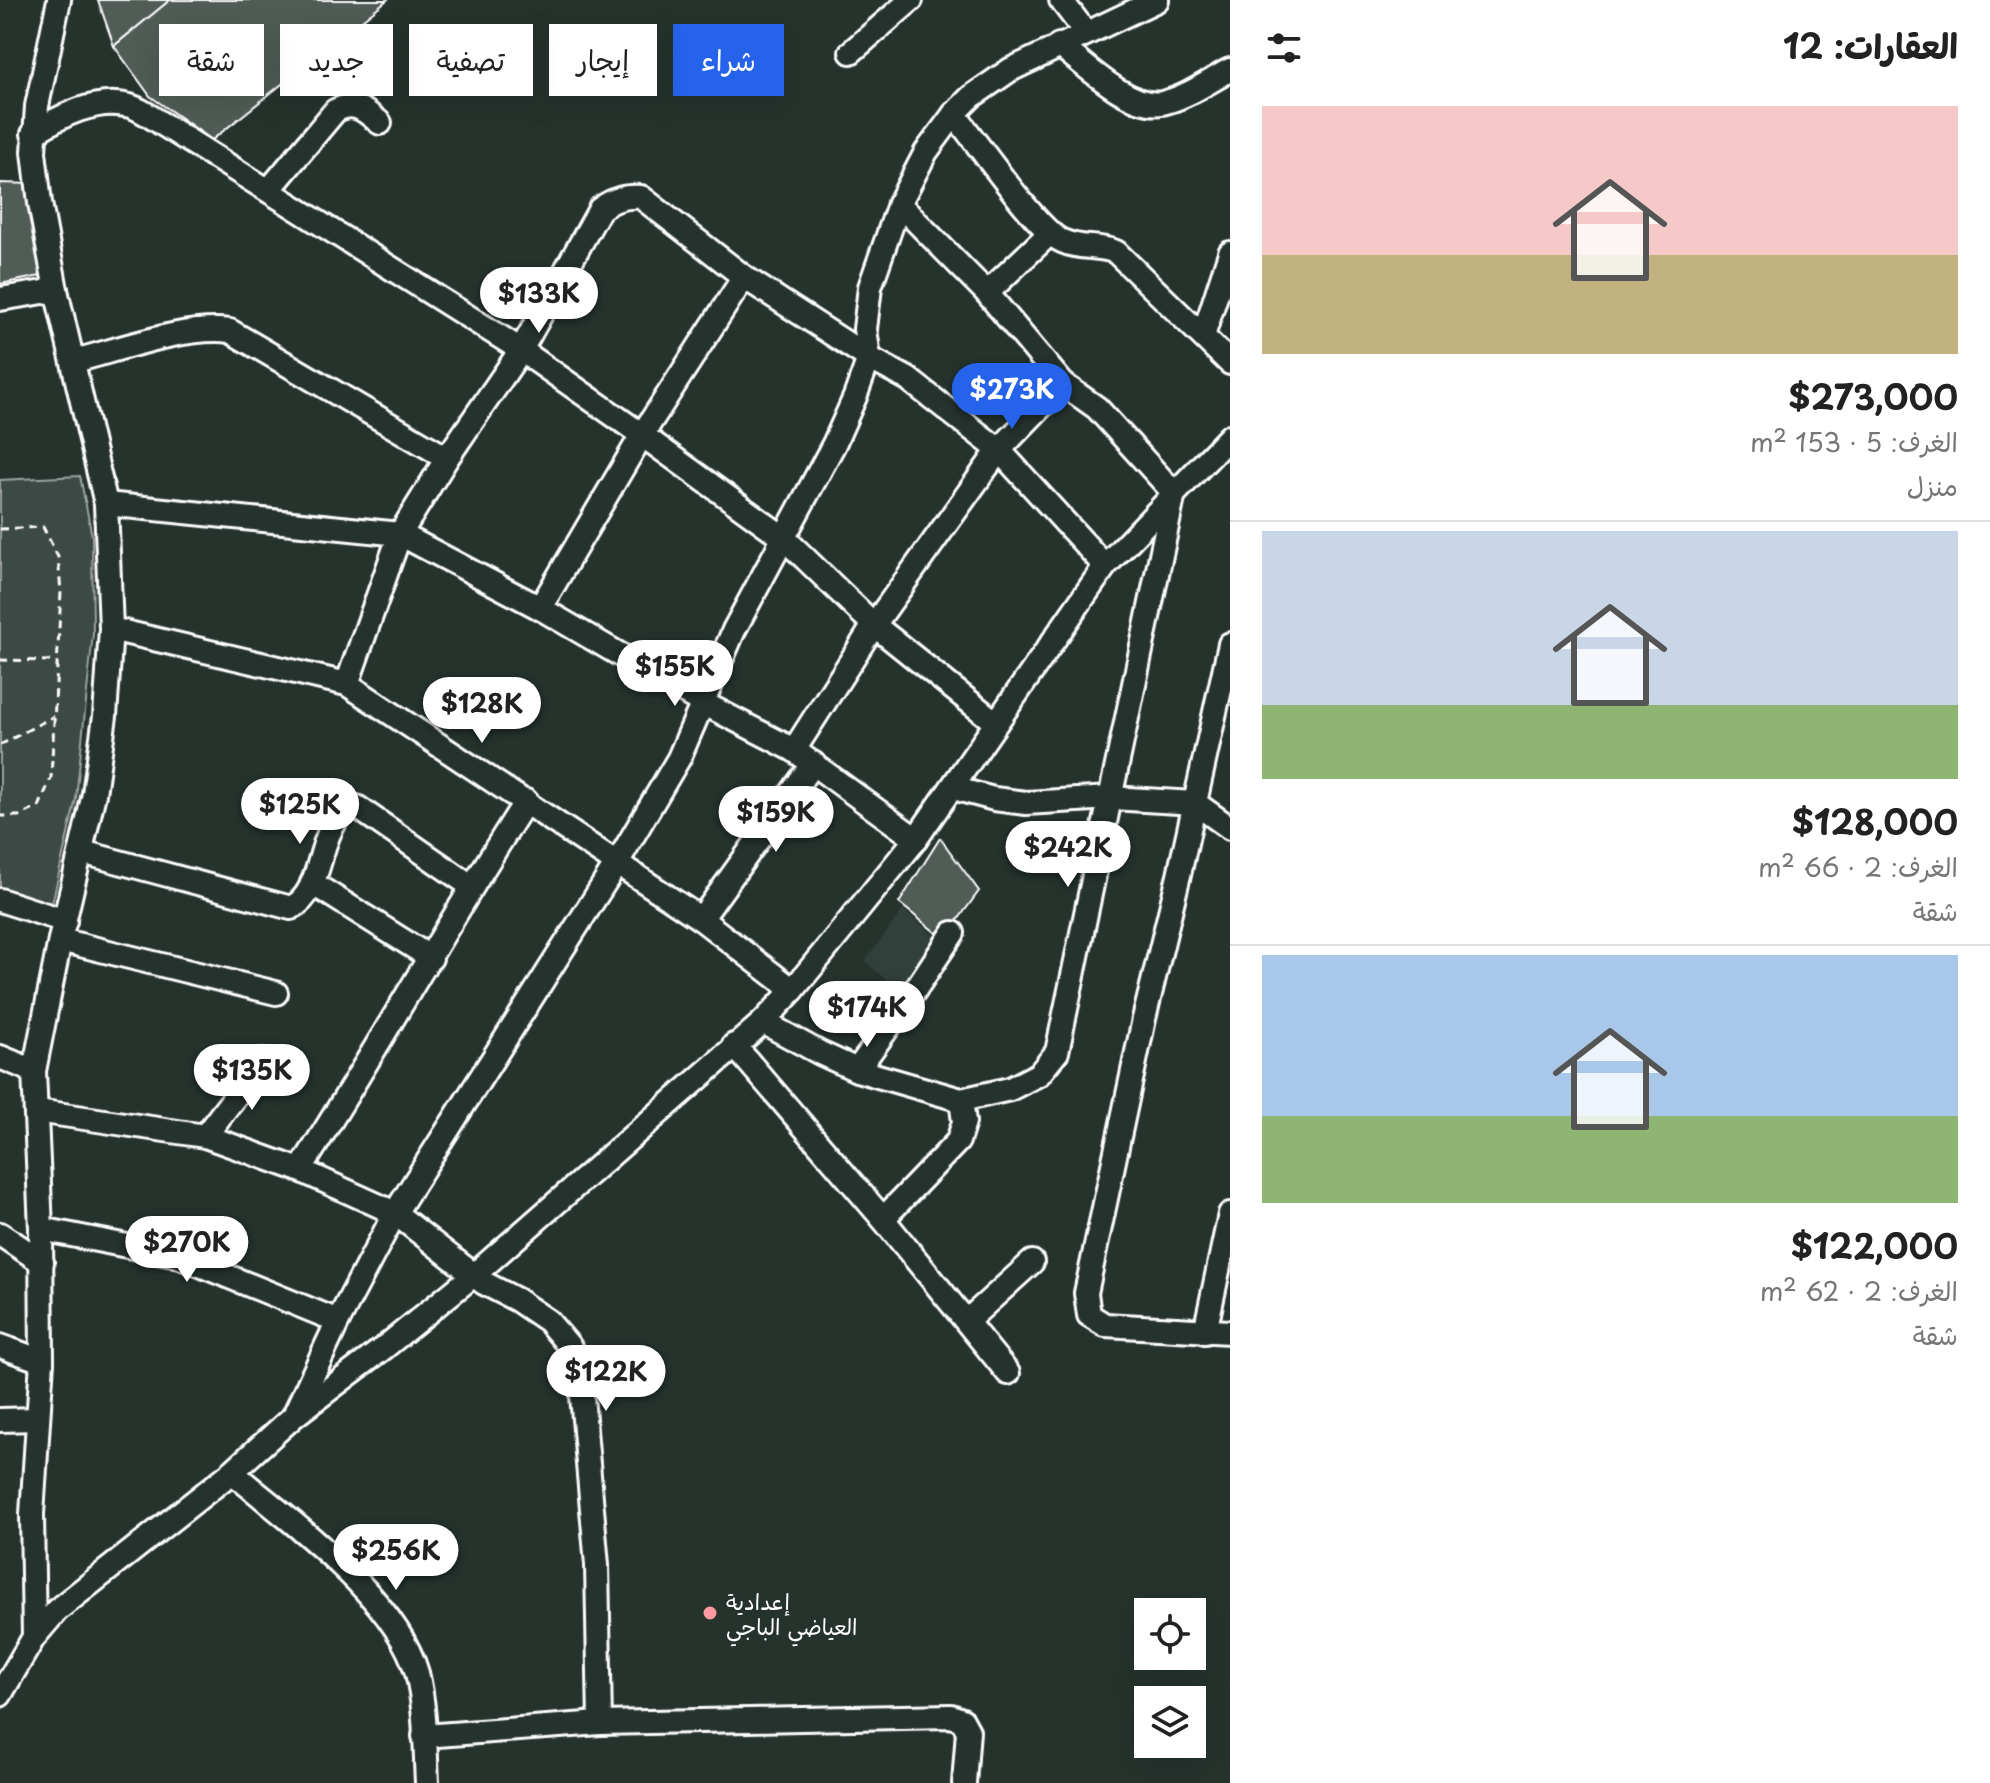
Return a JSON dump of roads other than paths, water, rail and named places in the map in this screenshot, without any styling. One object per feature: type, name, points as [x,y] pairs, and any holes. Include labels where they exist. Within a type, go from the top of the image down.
[{"type":"street","points":[[34,1637],[32,1514],[42,1361],[42,1262],[34,1071],[62,930],[82,852],[102,744],[111,629],[106,504],[56,290],[40,203],[33,134],[59,0]]},
{"type":"street","points":[[851,52],[911,0]]},
{"type":"street","points":[[1061,0],[1086,33]]},
{"type":"street","points":[[294,1416],[338,1321],[395,1213],[617,863],[679,758],[734,630],[834,444],[855,397],[869,358],[865,329],[870,287],[899,204],[926,152],[971,97],[1010,70],[1157,0]]},
{"type":"street","points":[[1059,45],[1128,97],[1145,103],[1159,104],[1177,98],[1230,70]]},
{"type":"street","points":[[269,190],[335,111],[346,105],[360,106],[380,123]]},
{"type":"street","points":[[33,134],[55,119],[101,106],[130,106],[164,125],[521,350],[642,435],[784,538],[874,625],[996,723]]},
{"type":"street","points":[[954,114],[1049,234],[1081,248],[1099,246],[1116,252],[1230,363]]},
{"type":"street","points":[[347,684],[400,534],[447,458],[521,350],[600,209],[626,196],[641,197],[744,277],[869,358],[908,379],[999,450],[1105,566]]},
{"type":"street","points":[[899,204],[987,293],[1063,384],[1097,408],[1174,493]]},
{"type":"street","points":[[987,293],[1049,234]]},
{"type":"street","points":[[1203,336],[1230,253]]},
{"type":"street","points":[[540,608],[642,435],[744,277]]},
{"type":"street","points":[[0,299],[56,290]]},
{"type":"street","points":[[74,361],[188,333],[214,329],[230,331],[447,458]]},
{"type":"street","points":[[701,919],[804,756],[874,625],[999,450],[1063,384]]},
{"type":"street","points":[[0,1695],[34,1637],[57,1610],[232,1472],[294,1416],[475,1274],[763,1022],[793,990],[916,839],[1105,566],[1230,436]]},
{"type":"street","points":[[763,1022],[857,1070],[961,1100],[1010,1089],[1039,1074],[1057,1052],[1174,493]]},
{"type":"street","points":[[106,504],[400,534],[540,608],[701,702],[804,756],[916,839]]},
{"type":"street","points":[[111,629],[347,684],[701,919],[793,990]]},
{"type":"street","points":[[1230,648],[1144,1019],[1086,1293],[1089,1315],[1105,1325],[1230,1332]]},
{"type":"street","points":[[953,788],[994,799],[1026,803],[1111,798],[1195,803],[1230,828]]},
{"type":"street","points":[[300,1170],[370,1061],[471,886],[526,801]]},
{"type":"street","points":[[82,852],[291,908],[302,901],[312,883],[328,834],[340,813],[357,807],[471,886]]},
{"type":"street","points":[[312,883],[431,958]]},
{"type":"street","points":[[0,900],[62,930],[276,993]]},
{"type":"street","points":[[857,1070],[953,933]]},
{"type":"street","points":[[734,1045],[883,1219],[1008,1373]]},
{"type":"street","points":[[0,1057],[34,1071]]},
{"type":"street","points":[[205,1136],[262,1061]]},
{"type":"street","points":[[883,1219],[958,1141],[964,1122],[961,1100]]},
{"type":"street","points":[[37,1111],[205,1136],[300,1170],[395,1213],[484,1283],[548,1321],[570,1347],[581,1385],[597,1565],[600,1723]]},
{"type":"street","points":[[1205,1332],[1230,1214]]},
{"type":"street","points":[[41,1229],[178,1256],[338,1321]]},
{"type":"street","points":[[0,1234],[42,1262]]},
{"type":"street","points":[[967,1321],[1032,1262]]},
{"type":"street","points":[[0,1346],[42,1361]]},
{"type":"street","points":[[0,1420],[38,1419]]},
{"type":"street","points":[[232,1472],[361,1586],[396,1629],[416,1670],[423,1703],[427,1783]]},
{"type":"street","points":[[424,1736],[600,1723],[951,1716],[962,1720],[968,1731],[964,1783]]},
{"type":"place","name":"إعدادية العياضي الباجي","points":[[710,1613]]}]
